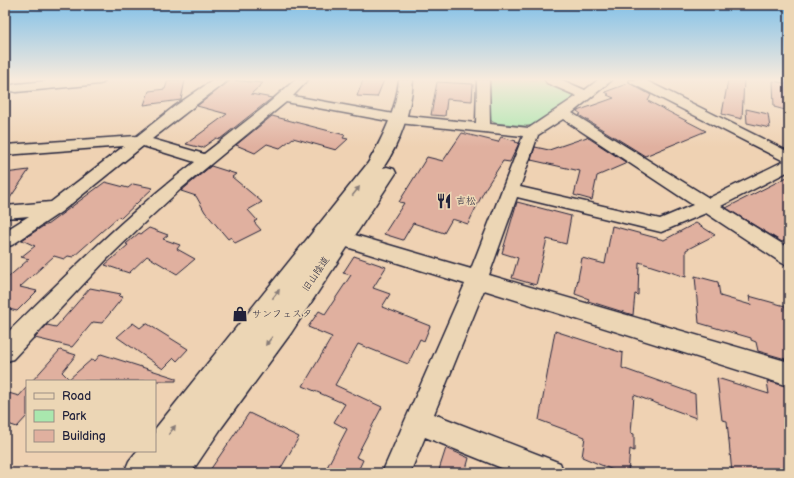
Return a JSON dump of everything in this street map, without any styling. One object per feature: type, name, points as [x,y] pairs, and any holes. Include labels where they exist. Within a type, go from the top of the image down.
[{"type":"street","points":[[5,240],[54,208],[190,102]]},
{"type":"street","points":[[5,352],[121,232],[206,160],[279,102]]},
{"type":"street","points":[[309,102],[406,119],[532,133]]},
{"type":"street","points":[[406,102],[406,119]]},
{"type":"street","name":"旧山陰道","points":[[171,473],[211,416],[282,325],[333,234],[392,167],[406,119],[416,107],[417,102]]},
{"type":"street","points":[[483,102],[483,127]]},
{"type":"street","points":[[396,473],[476,280],[532,133],[576,102]]},
{"type":"street","points":[[680,102],[789,158]]},
{"type":"street","points":[[563,112],[789,258]]},
{"type":"street","points":[[5,150],[141,140],[206,160]]},
{"type":"street","points":[[511,190],[661,226],[709,205],[789,165]]},
{"type":"street","points":[[5,212],[54,208]]},
{"type":"street","points":[[141,473],[333,234],[476,280],[789,374]]},
{"type":"street","points":[[418,420],[550,473]]},
{"type":"green space","points":[[490,102],[569,102],[535,125],[526,126],[495,123],[490,120]]},
{"type":"building","points":[[145,102],[164,102],[144,105]]},
{"type":"building","points":[[202,102],[267,102],[220,139],[216,138],[202,148],[186,144],[227,114],[197,106]]},
{"type":"building","points":[[433,102],[447,102],[445,116],[431,115]]},
{"type":"building","points":[[602,102],[651,102],[706,131],[645,156],[579,115],[581,114],[577,111]]},
{"type":"building","points":[[724,102],[743,102],[742,119],[722,114]]},
{"type":"building","points":[[774,102],[789,102],[789,111],[774,107]]},
{"type":"building","points":[[746,109],[768,114],[770,128],[747,123]]},
{"type":"building","points":[[272,116],[345,135],[343,138],[348,139],[336,150],[293,138],[280,148],[267,144],[255,153],[236,145]]},
{"type":"building","points":[[462,133],[498,142],[501,137],[519,143],[510,162],[503,161],[485,189],[468,224],[452,219],[444,233],[413,223],[403,240],[384,234],[404,203],[399,202],[427,157],[443,161]]},
{"type":"building","points":[[587,137],[627,163],[597,176],[592,200],[574,195],[580,171],[531,160],[535,147],[549,150]]},
{"type":"building","points":[[211,166],[236,174],[232,177],[262,202],[248,210],[257,220],[254,222],[261,230],[235,243],[231,237],[228,239],[205,212],[196,196],[181,191]]},
{"type":"building","points":[[29,170],[6,204],[5,204],[5,173]]},
{"type":"building","points":[[789,176],[789,238],[782,242],[726,208]]},
{"type":"building","points":[[105,182],[128,188],[133,184],[153,188],[121,218],[118,217],[73,257],[68,256],[64,259],[54,256],[20,287],[37,291],[17,311],[5,308],[5,280],[29,259],[21,257],[35,246],[22,240],[47,225]]},
{"type":"building","points":[[517,202],[571,216],[566,244],[547,239],[536,285],[512,278],[518,258],[502,253]]},
{"type":"building","points":[[696,223],[715,235],[686,250],[686,277],[639,262],[638,295],[635,294],[633,315],[588,301],[589,299],[575,294],[582,258],[605,264],[612,226],[664,240]]},
{"type":"building","points":[[149,228],[168,235],[163,239],[180,245],[177,249],[195,259],[177,274],[147,256],[129,273],[105,265],[139,233],[141,234]]},
{"type":"building","points":[[354,256],[386,267],[373,288],[390,294],[382,307],[430,326],[424,341],[420,339],[408,364],[358,344],[335,385],[382,407],[356,457],[363,460],[357,473],[324,473],[347,429],[334,422],[345,404],[303,386],[332,337],[308,327],[319,311],[325,314],[351,275],[343,273]]},
{"type":"building","points":[[695,276],[718,282],[720,296],[751,305],[749,296],[785,306],[789,322],[789,360],[758,351],[756,342],[751,340],[751,338],[699,323]]},
{"type":"building","points":[[90,288],[121,294],[119,296],[123,297],[102,323],[93,322],[72,347],[35,338],[47,325],[56,327]]},
{"type":"building","points":[[133,323],[140,328],[146,323],[188,349],[177,361],[174,358],[163,369],[117,337]]},
{"type":"building","points":[[555,331],[623,353],[622,368],[695,394],[696,418],[634,395],[631,433],[634,434],[634,451],[630,449],[628,473],[620,473],[582,457],[585,437],[539,420]]},
{"type":"building","points":[[60,350],[76,355],[62,372],[69,379],[91,360],[95,361],[101,354],[176,378],[176,381],[33,380]]},
{"type":"building","points":[[717,378],[769,394],[767,381],[789,387],[789,473],[732,473],[727,421],[722,420]]},
{"type":"building","points":[[26,388],[26,417],[17,427],[5,423],[5,392],[19,396]]},
{"type":"building","points":[[249,413],[299,437],[278,473],[208,473]]},
{"type":"building","points":[[446,448],[469,458],[465,473],[438,473]]},
{"type":"place","name":"吉松","points":[[444,201]]},
{"type":"place","name":"サンフェスタ","points":[[240,314]]}]
